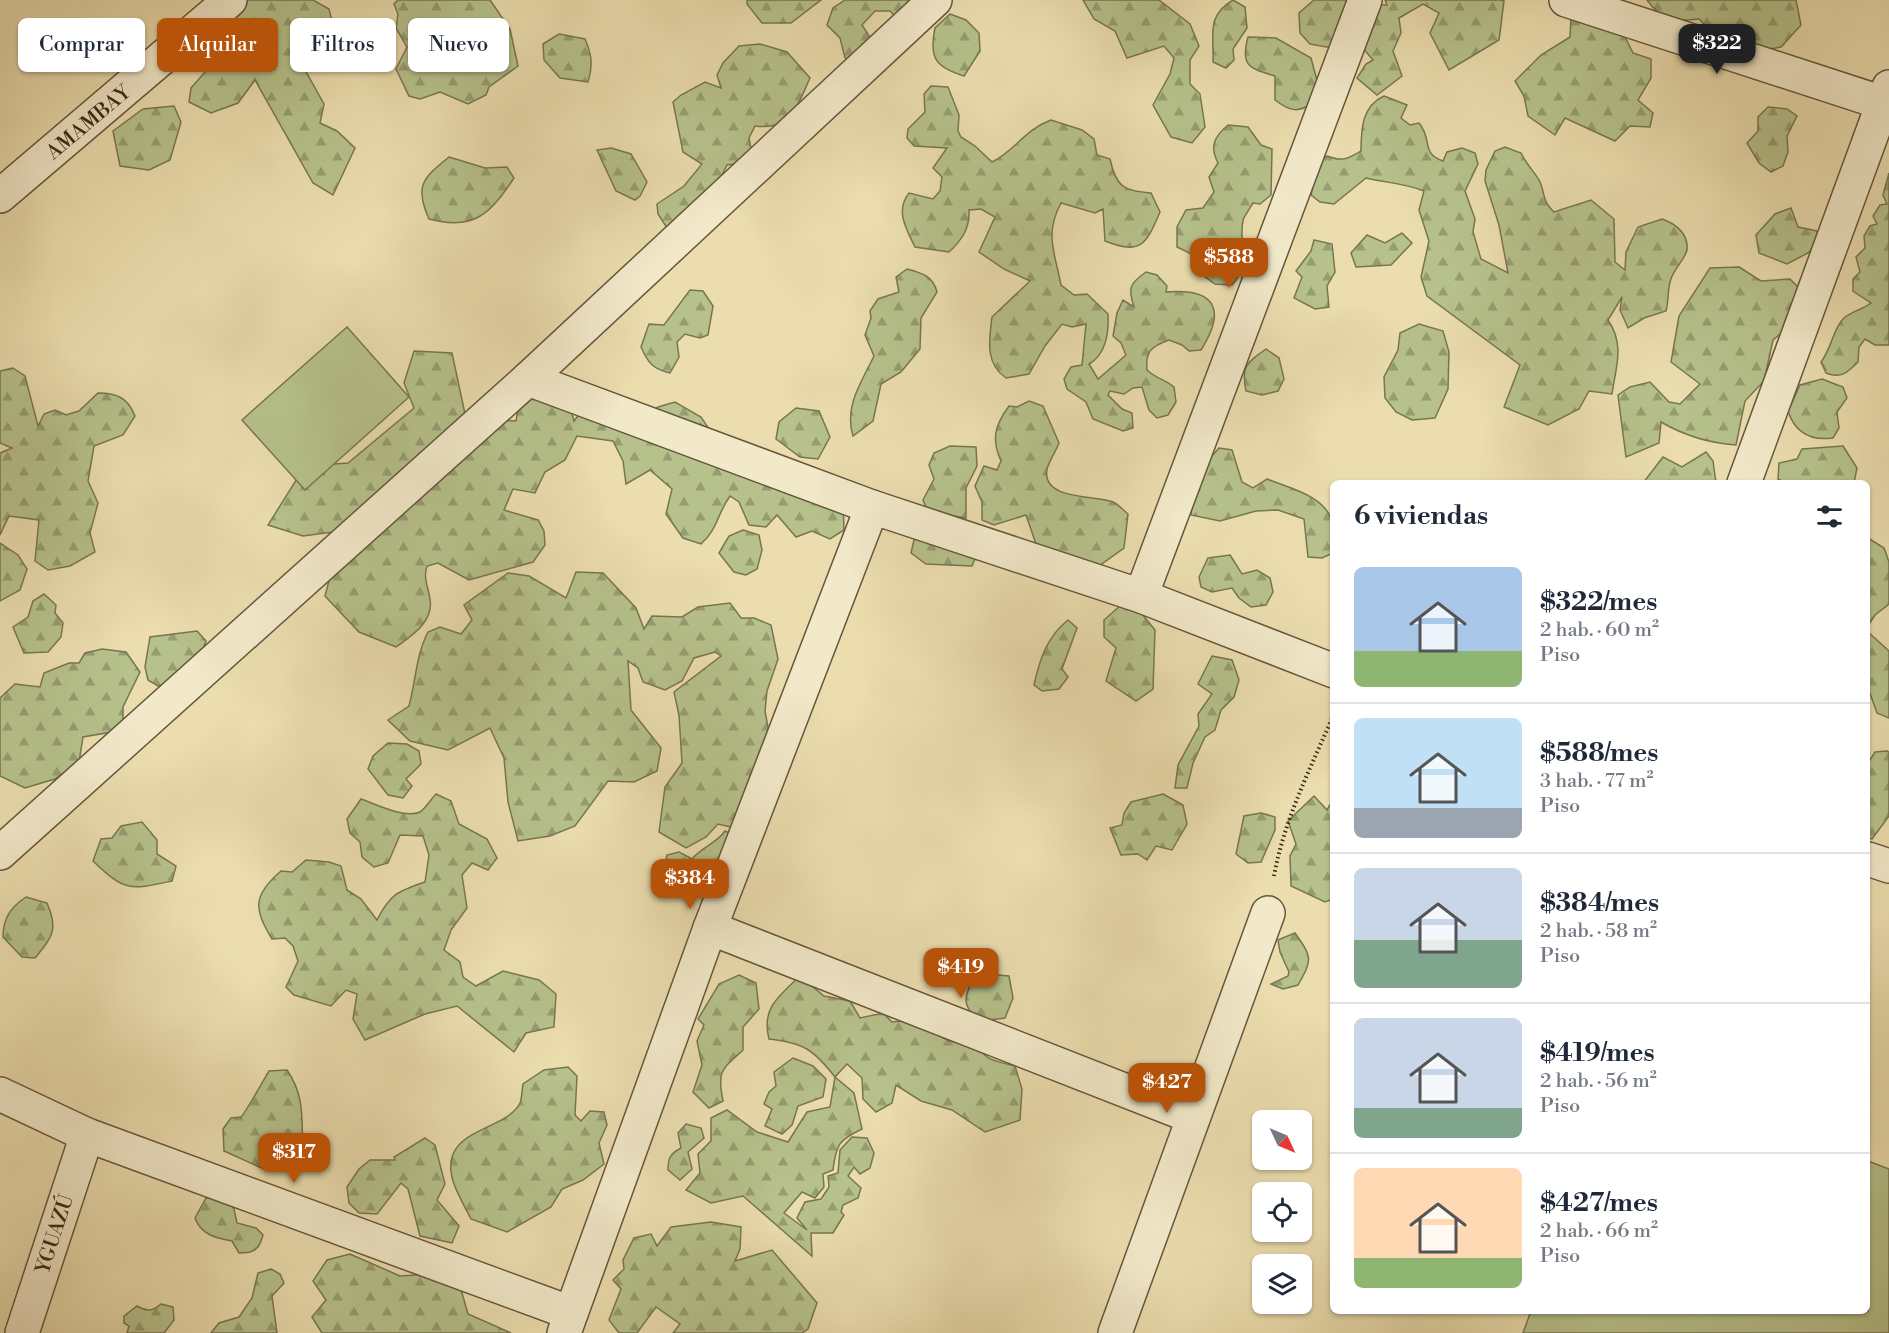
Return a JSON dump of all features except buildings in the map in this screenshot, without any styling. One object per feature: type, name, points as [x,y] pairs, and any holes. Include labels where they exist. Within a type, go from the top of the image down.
[{"type":"street","name":"AMAMBAY","points":[[0,196],[230,0]]},
{"type":"street","points":[[0,853],[528,379],[935,0]]},
{"type":"street","points":[[1141,596],[1365,0]]},
{"type":"street","points":[[1566,0],[1887,98],[1745,480]]},
{"type":"street","points":[[528,379],[872,507],[1141,596],[1330,669]]},
{"type":"street","points":[[0,1094],[87,1135],[567,1323],[710,928],[872,507]]},
{"type":"street","points":[[1870,860],[1889,866]]},
{"type":"street","points":[[1115,1333],[1268,913]]},
{"type":"street","points":[[710,928],[1193,1117]]},
{"type":"street","name":"YGUAZÚ","points":[[22,1333],[87,1135]]},
{"type":"path","points":[[1268,913],[1278,853],[1302,786],[1330,723]]},
{"type":"green space","points":[[230,0],[313,0],[329,9],[331,18],[290,18],[290,72],[306,72],[324,104],[320,123],[337,131],[355,148],[333,195],[313,183],[255,80],[238,103],[211,113],[189,102],[191,88],[205,72],[278,72],[278,18],[224,18],[222,15]]},
{"type":"green space","points":[[398,0],[490,0],[502,18],[408,18],[408,72],[509,72],[509,28],[518,66],[489,87],[486,95],[468,104],[440,92],[420,99],[409,96],[396,69],[407,47],[396,28],[398,14],[394,4]]},
{"type":"green space","points":[[747,0],[821,0],[791,23],[762,23],[747,4]]},
{"type":"green space","points":[[845,0],[944,0],[901,22],[890,11],[875,11],[862,25],[873,42],[857,61],[845,58],[840,38],[827,25],[833,8]]},
{"type":"green space","points":[[1083,0],[1159,0],[1190,24],[1199,46],[1190,60],[1190,84],[1200,94],[1205,127],[1192,143],[1171,137],[1153,105],[1170,74],[1174,58],[1164,46],[1127,58],[1115,31],[1094,19]]},
{"type":"green space","points":[[1233,0],[1245,7],[1247,28],[1233,49],[1234,60],[1226,68],[1213,62],[1213,26],[1219,12]]},
{"type":"green space","points":[[1314,0],[1355,0],[1332,48],[1310,44],[1300,33],[1299,13]]},
{"type":"green space","points":[[1385,0],[1504,1],[1499,40],[1449,70],[1430,33],[1439,13],[1423,4],[1399,18],[1401,33],[1393,51],[1402,76],[1377,95],[1357,78],[1366,64],[1373,60],[1362,47],[1360,39],[1374,26],[1374,17],[1381,5],[1387,5]]},
{"type":"green space","points":[[1647,0],[1796,0],[1801,25],[1781,47],[1749,53],[1713,33],[1699,19],[1676,20],[1664,16]]},
{"type":"green space","points":[[950,14],[966,20],[979,33],[980,51],[964,76],[940,65],[934,54],[935,28]]},
{"type":"green space","points":[[1571,18],[1620,27],[1633,53],[1651,59],[1651,78],[1638,100],[1653,113],[1650,127],[1630,126],[1615,141],[1565,118],[1555,135],[1528,116],[1524,96],[1515,81],[1541,55],[1570,37]]},
{"type":"green space","points":[[559,34],[585,39],[591,60],[588,82],[560,78],[544,60],[543,44]]},
{"type":"green space","points":[[1248,37],[1276,38],[1311,58],[1318,84],[1315,102],[1295,110],[1275,100],[1275,76],[1253,68],[1246,60]]},
{"type":"green space","points":[[760,44],[787,52],[810,78],[801,98],[791,114],[777,125],[755,126],[749,138],[751,149],[735,164],[727,165],[719,181],[669,231],[658,214],[657,204],[684,186],[702,164],[683,152],[673,102],[705,82],[721,88],[717,75],[723,63],[739,46]]},
{"type":"green space","points":[[931,86],[948,87],[959,115],[958,131],[961,137],[992,162],[1008,152],[1034,129],[1051,120],[1082,130],[1094,139],[1097,155],[1110,159],[1115,176],[1123,186],[1134,191],[1151,193],[1160,212],[1151,232],[1141,244],[1127,247],[1105,241],[1103,209],[1095,213],[1061,203],[1053,225],[1052,244],[1061,285],[1074,295],[1087,294],[1108,314],[1107,335],[1103,349],[1089,364],[1098,379],[1126,355],[1121,343],[1113,336],[1117,313],[1123,300],[1134,307],[1131,287],[1146,272],[1157,275],[1167,286],[1166,292],[1196,294],[1212,304],[1213,323],[1201,350],[1189,351],[1182,345],[1169,340],[1154,347],[1147,358],[1147,370],[1174,387],[1176,402],[1168,415],[1157,418],[1149,410],[1142,387],[1133,388],[1124,394],[1110,391],[1108,395],[1122,409],[1132,413],[1133,428],[1123,431],[1093,419],[1086,402],[1067,389],[1064,379],[1071,367],[1082,365],[1086,324],[1072,327],[1062,324],[1045,346],[1029,374],[1006,378],[999,372],[990,351],[992,317],[1030,281],[1004,269],[979,252],[995,217],[981,209],[969,210],[964,233],[949,252],[915,247],[903,220],[903,206],[909,193],[933,199],[940,191],[942,177],[933,168],[947,148],[914,146],[907,138],[908,129],[925,112],[924,94]]},
{"type":"green space","points":[[1384,96],[1407,105],[1401,118],[1410,125],[1419,123],[1429,150],[1436,158],[1443,161],[1447,152],[1462,148],[1475,153],[1478,164],[1465,191],[1475,219],[1473,232],[1481,259],[1508,273],[1499,225],[1485,181],[1486,170],[1495,151],[1505,147],[1521,153],[1539,179],[1545,200],[1554,212],[1591,200],[1614,219],[1615,262],[1625,270],[1626,252],[1638,227],[1662,219],[1676,226],[1683,234],[1687,250],[1671,279],[1666,311],[1644,318],[1628,328],[1620,310],[1622,297],[1608,320],[1618,347],[1612,394],[1589,391],[1579,409],[1548,425],[1504,407],[1520,365],[1427,296],[1421,277],[1429,241],[1419,210],[1424,191],[1366,178],[1334,204],[1320,202],[1311,195],[1315,175],[1314,163],[1327,156],[1345,159],[1361,151],[1364,119],[1371,106]]},
{"type":"green space","points":[[174,106],[181,122],[170,160],[149,170],[120,166],[113,131],[143,109]]},
{"type":"green space","points":[[1768,107],[1787,109],[1797,116],[1787,136],[1788,152],[1783,166],[1771,172],[1759,163],[1747,143],[1758,131],[1758,117]]},
{"type":"green space","points":[[1228,125],[1248,127],[1261,145],[1272,149],[1271,195],[1260,204],[1253,203],[1243,220],[1243,262],[1238,277],[1232,285],[1215,284],[1201,274],[1198,257],[1177,247],[1177,227],[1186,210],[1203,208],[1214,192],[1209,177],[1218,163],[1214,146],[1217,137]]},
{"type":"green space","points":[[611,148],[631,154],[647,182],[640,196],[635,200],[616,191],[597,150]]},
{"type":"green space","points":[[449,157],[485,168],[507,167],[514,178],[488,210],[469,221],[458,223],[429,219],[424,208],[422,190],[427,177]]},
{"type":"green space","points":[[1889,173],[1889,345],[1875,345],[1865,339],[1859,347],[1858,362],[1844,374],[1831,375],[1826,373],[1821,362],[1837,327],[1847,316],[1871,303],[1853,291],[1853,279],[1860,272],[1856,257],[1865,248],[1864,236],[1870,226],[1877,224],[1873,216],[1880,205],[1887,204],[1883,195]]},
{"type":"green space","points":[[1791,208],[1798,227],[1817,231],[1819,242],[1808,253],[1787,264],[1759,253],[1756,235],[1775,214]]},
{"type":"green space","points":[[1402,233],[1412,243],[1391,265],[1356,267],[1351,253],[1367,235],[1385,243]]},
{"type":"green space","points":[[1314,240],[1332,244],[1335,272],[1327,286],[1329,307],[1315,309],[1294,298],[1302,277],[1296,271],[1311,251]]},
{"type":"green space","points":[[1739,267],[1761,281],[1790,279],[1800,289],[1789,327],[1773,340],[1764,381],[1745,401],[1736,445],[1697,438],[1661,422],[1659,443],[1626,457],[1618,395],[1630,387],[1650,382],[1669,402],[1680,404],[1700,384],[1671,362],[1679,316],[1710,268]]},
{"type":"green space","points":[[907,269],[930,279],[937,292],[921,318],[920,349],[901,372],[881,384],[873,421],[853,436],[852,405],[859,385],[874,356],[865,335],[871,318],[870,311],[878,299],[899,292],[896,277]]},
{"type":"green space","points":[[690,290],[703,291],[713,306],[708,335],[700,338],[685,334],[677,342],[679,357],[670,373],[655,367],[641,347],[649,324],[664,325]]},
{"type":"green space","points":[[1419,324],[1443,331],[1449,352],[1448,389],[1435,418],[1412,420],[1396,412],[1385,398],[1384,377],[1398,350],[1400,333]]},
{"type":"green space","points":[[347,327],[409,397],[305,490],[242,420]]},
{"type":"green space","points":[[1266,349],[1279,358],[1284,379],[1278,391],[1262,395],[1246,391],[1244,376],[1247,366]]},
{"type":"green space","points":[[414,351],[452,353],[468,428],[495,420],[516,421],[520,398],[545,393],[570,406],[574,421],[584,408],[646,415],[658,407],[675,402],[701,417],[709,429],[843,499],[844,530],[830,539],[812,531],[796,537],[777,515],[766,527],[749,525],[739,502],[730,496],[711,533],[701,544],[683,538],[666,514],[672,489],[650,470],[626,484],[623,461],[613,441],[577,436],[565,460],[545,472],[535,493],[513,489],[504,510],[538,520],[544,531],[545,545],[533,562],[469,580],[438,563],[427,566],[426,578],[430,607],[420,628],[396,647],[359,632],[325,596],[333,565],[333,532],[303,536],[268,525],[305,466],[348,463],[414,408],[404,383]]},
{"type":"green space","points":[[13,368],[25,376],[38,426],[44,414],[55,410],[66,415],[79,411],[98,393],[121,398],[129,405],[135,416],[123,435],[94,446],[88,481],[98,503],[90,533],[95,552],[70,566],[48,570],[35,561],[39,520],[9,516],[0,535],[0,453],[12,448],[0,443],[0,371]]},
{"type":"green space","points":[[1822,379],[1843,387],[1847,398],[1837,412],[1839,428],[1833,438],[1825,439],[1804,434],[1795,425],[1788,411],[1800,385]]},
{"type":"green space","points":[[1029,401],[1043,406],[1059,443],[1047,469],[1047,479],[1052,487],[1071,495],[1113,502],[1128,514],[1124,548],[1089,573],[1036,544],[1026,515],[994,525],[982,520],[982,502],[975,486],[984,466],[997,470],[1001,461],[995,439],[1000,420],[1009,406],[1017,407]]},
{"type":"green space","points":[[796,408],[819,411],[830,437],[818,459],[800,457],[776,439],[779,422]]},
{"type":"green space","points":[[950,446],[976,447],[977,466],[966,488],[966,518],[928,512],[923,500],[934,479],[929,465],[934,453]]},
{"type":"green space","points":[[1843,446],[1857,468],[1855,480],[1778,479],[1779,463],[1797,459],[1802,449]]},
{"type":"green space","points":[[1219,448],[1232,450],[1242,482],[1253,488],[1267,479],[1316,500],[1330,515],[1330,554],[1322,558],[1308,557],[1304,519],[1278,510],[1256,511],[1220,521],[1191,515],[1193,496],[1206,463]]},
{"type":"green space","points":[[1706,452],[1713,461],[1716,480],[1645,480],[1663,457],[1682,467]]},
{"type":"green space","points":[[926,528],[979,549],[972,566],[926,564],[911,553],[914,540]]},
{"type":"green space","points":[[743,530],[759,535],[762,550],[757,569],[746,575],[734,572],[719,553],[729,536]]},
{"type":"green space","points":[[1870,539],[1884,548],[1889,562],[1889,604],[1875,615],[1870,623]]},
{"type":"green space","points":[[0,543],[18,555],[27,569],[20,590],[0,601]]},
{"type":"green space","points":[[1230,555],[1242,574],[1257,570],[1270,578],[1273,592],[1266,605],[1251,607],[1239,598],[1232,588],[1212,592],[1201,587],[1199,577],[1208,558]]},
{"type":"green space","points":[[576,572],[603,573],[636,608],[644,629],[652,616],[682,617],[698,607],[730,603],[741,618],[754,618],[771,625],[778,659],[767,691],[765,711],[770,738],[739,829],[718,824],[706,837],[686,848],[659,832],[665,787],[682,763],[679,715],[674,692],[721,656],[715,652],[694,658],[682,681],[665,690],[643,682],[638,668],[628,661],[631,710],[661,748],[657,771],[634,782],[608,781],[575,826],[550,836],[518,841],[508,802],[504,758],[490,728],[448,750],[410,741],[388,720],[409,706],[419,659],[428,632],[440,627],[461,634],[472,620],[464,605],[508,573],[529,576],[566,598]]},
{"type":"green space","points":[[44,594],[56,605],[55,613],[63,623],[61,637],[48,652],[24,653],[13,627],[28,617],[33,601]]},
{"type":"green space","points":[[1129,598],[1155,630],[1153,689],[1136,701],[1106,681],[1116,648],[1104,637],[1104,620]]},
{"type":"green space","points":[[1068,620],[1077,628],[1062,669],[1068,677],[1059,689],[1042,691],[1034,685],[1042,657],[1050,641]]},
{"type":"green space","points":[[197,631],[206,641],[199,658],[189,671],[176,680],[158,686],[148,680],[145,667],[150,637]]},
{"type":"green space","points":[[1870,634],[1889,651],[1889,718],[1877,713],[1870,694]]},
{"type":"green space","points":[[102,649],[126,652],[140,672],[123,707],[123,730],[83,737],[79,762],[55,779],[25,788],[0,776],[0,698],[15,684],[40,687],[44,673],[69,663],[79,663],[85,653]]},
{"type":"green space","points":[[1212,656],[1232,660],[1239,680],[1234,697],[1221,710],[1215,730],[1205,737],[1193,763],[1187,788],[1175,788],[1178,765],[1199,726],[1198,714],[1212,694],[1198,684]]},
{"type":"green space","points":[[388,743],[407,744],[419,751],[421,764],[406,779],[412,786],[403,798],[388,795],[368,769],[373,756]]},
{"type":"green space","points":[[1875,752],[1889,752],[1889,816],[1872,839],[1870,838],[1870,760]]},
{"type":"green space","points":[[436,794],[451,801],[459,824],[487,839],[497,858],[488,870],[472,863],[462,875],[467,908],[451,930],[444,950],[460,962],[463,977],[476,986],[503,971],[539,980],[556,994],[554,1027],[526,1033],[514,1052],[457,1006],[425,1014],[365,1040],[353,1019],[357,994],[346,990],[331,1006],[294,995],[286,987],[298,961],[293,946],[285,938],[272,939],[259,911],[261,896],[272,880],[281,871],[292,872],[306,860],[329,862],[341,866],[347,890],[361,899],[377,920],[386,904],[396,895],[425,882],[429,855],[423,836],[400,835],[388,863],[374,867],[362,857],[360,842],[350,833],[347,819],[361,799],[390,810],[414,814],[422,811]]},
{"type":"green space","points":[[1163,794],[1183,805],[1187,824],[1172,850],[1156,846],[1147,860],[1138,854],[1121,855],[1110,828],[1122,825],[1124,813],[1131,802]]},
{"type":"green space","points":[[1314,796],[1327,810],[1330,805],[1330,900],[1325,902],[1291,886],[1290,856],[1296,844],[1288,821]]},
{"type":"green space","points":[[1261,813],[1275,817],[1275,830],[1261,862],[1248,863],[1236,854],[1244,816]]},
{"type":"green space","points":[[142,822],[157,840],[157,854],[176,866],[172,881],[146,886],[129,886],[113,878],[93,861],[101,839],[112,838],[121,826]]},
{"type":"green space","points":[[725,831],[738,837],[723,875],[673,879],[664,871],[667,855],[679,852],[692,859]]},
{"type":"green space","points":[[26,897],[47,903],[53,920],[52,933],[35,958],[22,957],[3,937],[4,924],[9,914]]},
{"type":"green space","points":[[1295,933],[1305,948],[1308,963],[1298,985],[1283,989],[1271,984],[1288,976],[1289,972],[1280,952],[1278,940]]},
{"type":"green space","points":[[975,973],[1009,976],[1013,998],[1005,1018],[981,1021],[969,1010],[966,999]]},
{"type":"green space","points":[[739,975],[756,983],[759,1009],[743,1027],[743,1050],[722,1072],[720,1083],[723,1101],[709,1108],[693,1092],[702,1065],[697,1041],[704,1025],[698,1019],[719,984]]},
{"type":"green space","points":[[800,976],[824,996],[850,1001],[860,1018],[883,1013],[892,1022],[917,1024],[951,1041],[962,1043],[975,1041],[987,1057],[1015,1066],[1022,1089],[1020,1120],[985,1132],[952,1110],[921,1101],[896,1085],[892,1103],[876,1112],[863,1099],[862,1078],[847,1064],[835,1077],[807,1049],[799,1045],[769,1039],[767,1028],[770,1011],[779,997]]},
{"type":"green space","points":[[793,1058],[813,1066],[826,1079],[823,1097],[798,1106],[792,1125],[782,1134],[765,1126],[772,1109],[764,1104],[769,1092],[776,1086],[774,1072]]},
{"type":"green space","points":[[568,1067],[577,1076],[575,1115],[581,1121],[590,1111],[604,1112],[607,1125],[599,1143],[604,1164],[583,1180],[562,1189],[551,1207],[507,1232],[471,1219],[453,1181],[451,1164],[455,1151],[463,1141],[475,1133],[512,1113],[520,1103],[523,1084],[544,1070]]},
{"type":"green space","points":[[287,1070],[300,1100],[303,1151],[266,1170],[224,1151],[223,1129],[231,1118],[243,1115],[269,1071]]},
{"type":"green space","points":[[835,1077],[854,1093],[862,1129],[848,1136],[840,1144],[833,1170],[823,1174],[824,1187],[815,1198],[802,1192],[784,1213],[807,1230],[797,1218],[805,1202],[821,1199],[829,1187],[828,1176],[838,1173],[840,1150],[852,1137],[867,1138],[874,1153],[870,1168],[860,1174],[854,1167],[848,1176],[861,1188],[858,1198],[843,1205],[841,1212],[844,1215],[833,1233],[811,1233],[812,1256],[743,1196],[711,1203],[686,1190],[700,1173],[698,1154],[711,1141],[711,1118],[727,1110],[757,1132],[788,1142],[807,1112],[830,1107]]},
{"type":"green space","points":[[686,1124],[701,1128],[704,1138],[688,1152],[692,1169],[680,1180],[668,1170],[668,1166],[670,1157],[681,1148],[678,1133]]},
{"type":"green space","points":[[425,1138],[435,1145],[445,1184],[437,1200],[459,1226],[452,1243],[420,1236],[408,1189],[401,1183],[377,1214],[359,1213],[349,1203],[347,1187],[359,1169],[370,1160],[395,1160],[394,1157]]},
{"type":"green space","points":[[1870,1162],[1889,1169],[1889,1333],[1523,1333],[1530,1314],[1870,1314]]},
{"type":"green space","points":[[206,1198],[227,1199],[234,1209],[237,1223],[256,1228],[263,1235],[258,1247],[249,1252],[239,1253],[232,1241],[205,1232],[195,1218]]},
{"type":"green space","points":[[711,1222],[741,1227],[740,1249],[735,1261],[772,1250],[817,1303],[808,1329],[802,1333],[673,1333],[680,1324],[656,1307],[637,1333],[619,1333],[609,1320],[621,1289],[613,1280],[624,1269],[623,1260],[634,1238],[651,1234],[657,1246],[671,1227]]},
{"type":"green space","points":[[350,1254],[400,1276],[432,1274],[460,1286],[468,1314],[511,1333],[322,1333],[312,1317],[326,1300],[313,1281],[327,1260]]},
{"type":"green space","points":[[271,1269],[280,1274],[284,1283],[272,1296],[277,1333],[211,1333],[219,1323],[239,1317],[252,1298],[258,1273]]},
{"type":"green space","points":[[161,1304],[173,1307],[174,1320],[164,1333],[127,1333],[129,1326],[124,1323],[124,1316],[137,1306],[150,1310]]}]
